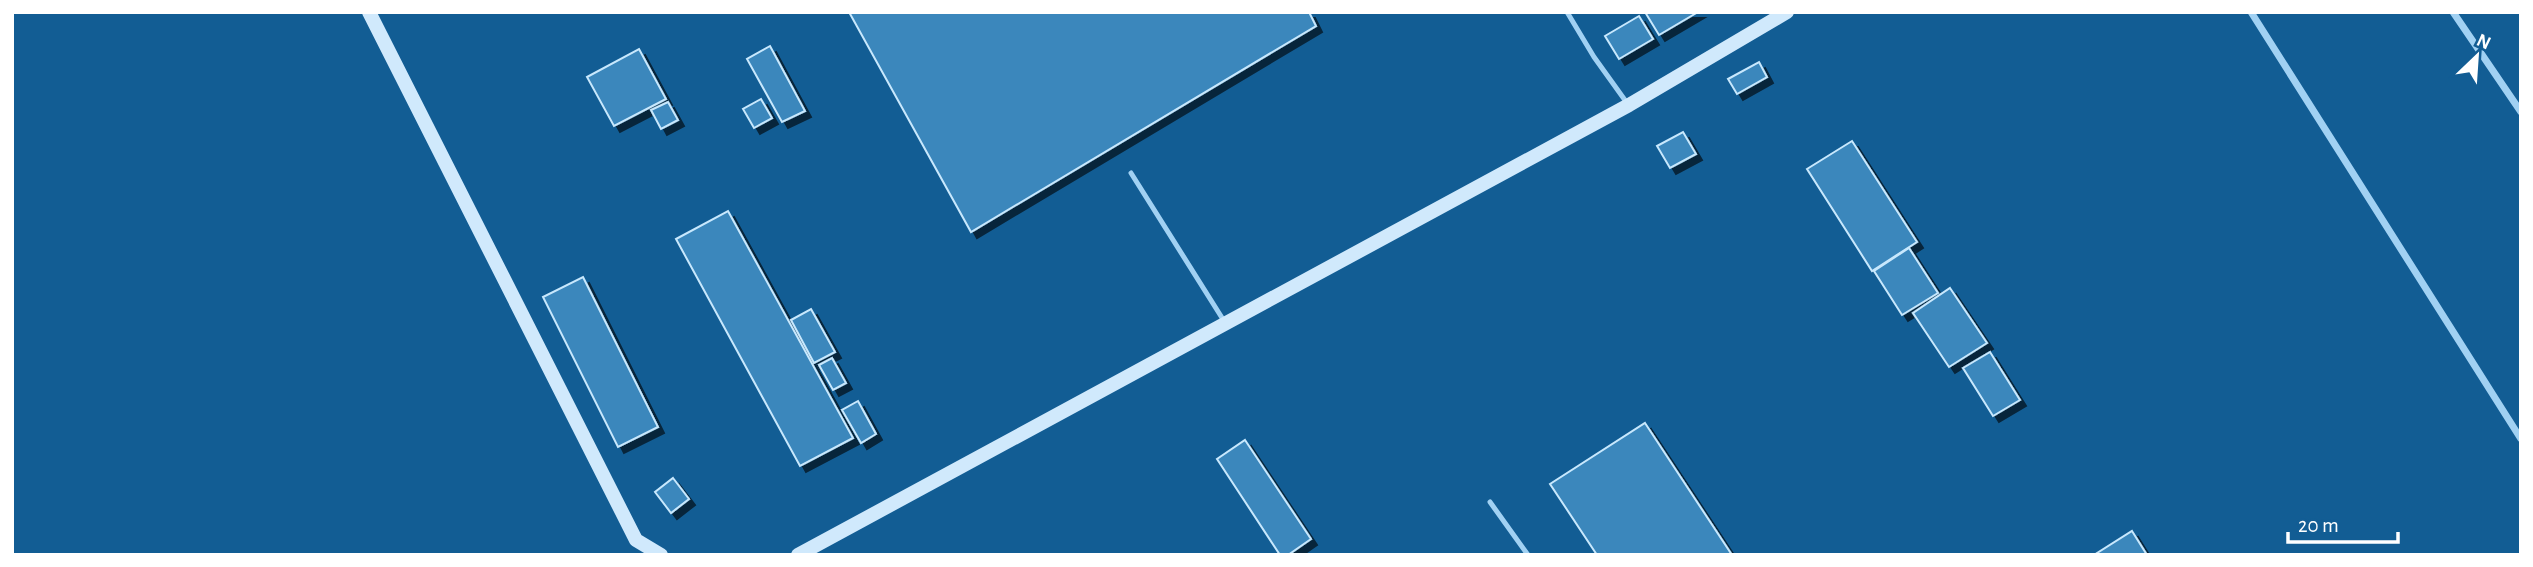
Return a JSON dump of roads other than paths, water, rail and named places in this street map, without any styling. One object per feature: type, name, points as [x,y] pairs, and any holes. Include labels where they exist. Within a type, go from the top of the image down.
[{"type":"street","points":[[369,12],[636,540],[661,555]]},
{"type":"street","points":[[798,555],[1629,105],[1787,12]]},
{"type":"street","points":[[2251,12],[2521,439]]},
{"type":"street","points":[[2453,12],[2521,112]]},
{"type":"lane","points":[[1567,12],[1594,57],[1629,105]]},
{"type":"lane","points":[[1131,173],[1226,324]]},
{"type":"lane","points":[[1490,502],[1528,555]]}]
